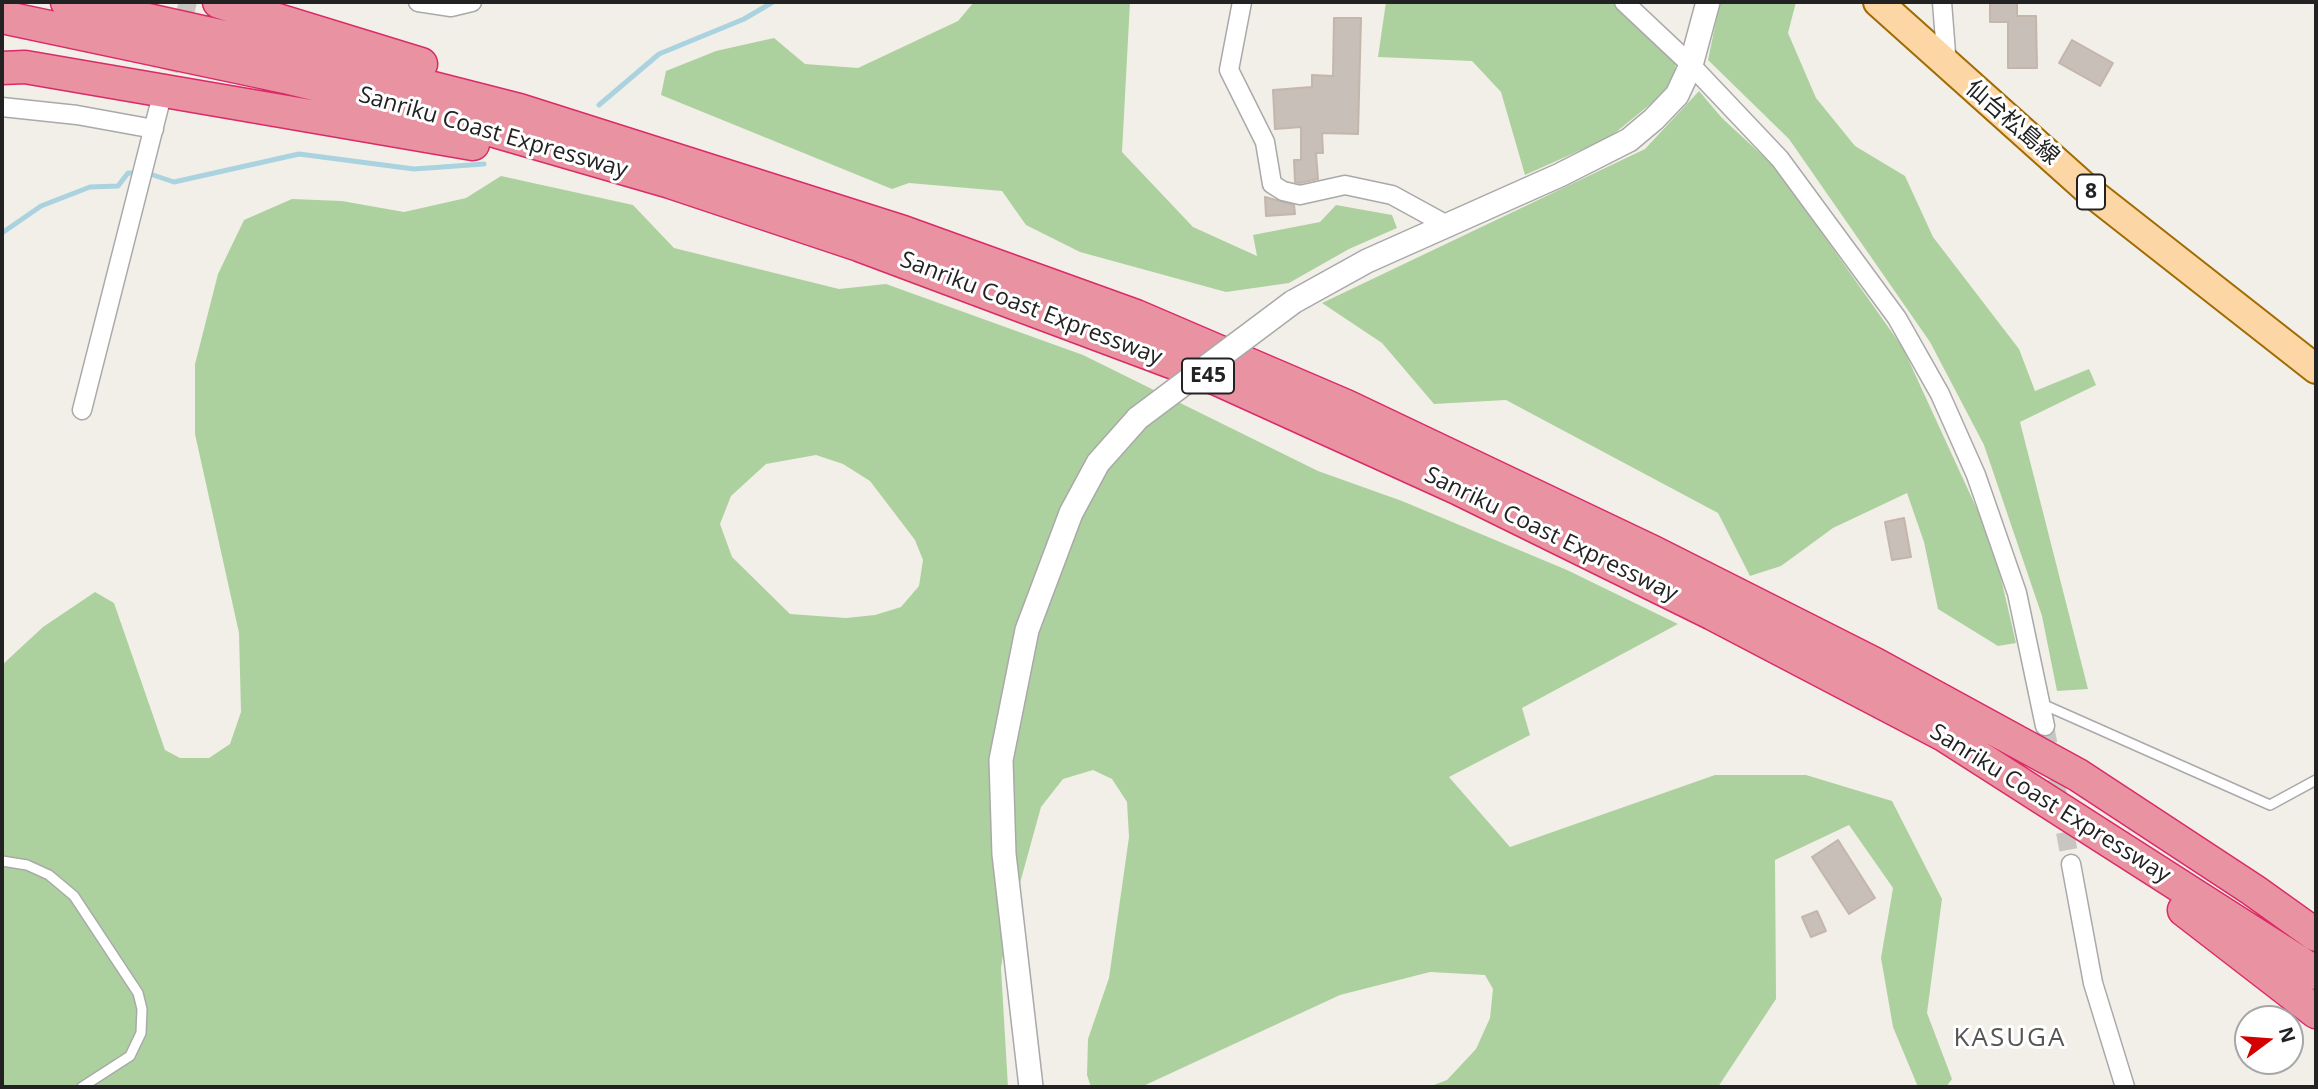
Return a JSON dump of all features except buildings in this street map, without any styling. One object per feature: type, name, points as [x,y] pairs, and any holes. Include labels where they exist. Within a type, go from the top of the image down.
[{"type":"highway","name":"Sanriku Coast Expressway","points":[[67,2],[412,81],[671,169],[859,244],[1217,379],[1457,488],[1713,614],[1944,735],[2316,973]]},
{"type":"highway","points":[[219,2],[505,90],[671,169]]},
{"type":"highway","name":"Sanriku Coast Expressway","points":[[2,18],[285,77],[671,169],[903,232],[1136,316],[1346,406],[1655,554],[1873,663],[2078,775],[2253,890],[2316,936]]},
{"type":"highway","points":[[2,68],[25,67],[671,169]]},
{"type":"highway","points":[[2090,828],[2169,899],[2316,1012]]},
{"type":"highway","points":[[2253,890],[2316,926]]},
{"type":"main road","name":"仙台松島線","points":[[1878,2],[2088,190],[2316,369]]},
{"type":"street","points":[[418,2],[451,7],[472,2]]},
{"type":"street","points":[[1242,2],[1229,70],[1265,142],[1272,184],[1283,191],[1300,195],[1345,185],[1392,195],[1445,224]]},
{"type":"street","points":[[1624,2],[1691,65],[1780,159],[1898,318],[1940,394],[1976,475],[2017,593],[2045,726]]},
{"type":"street","points":[[1031,1087],[1004,854],[1001,760],[1027,629],[1071,513],[1098,463],[1138,418],[1293,302],[1345,272],[1445,224],[1560,175],[1629,140],[1654,120],[1677,94],[1691,65],[1708,2]]},
{"type":"street","points":[[1942,2],[1947,66]]},
{"type":"street","points":[[82,411],[160,103]]},
{"type":"street","points":[[2,107],[77,115],[154,129]]},
{"type":"street","points":[[2071,864],[2093,983],[2125,1087]]},
{"type":"lane","points":[[2040,703],[2270,805],[2316,780]]},
{"type":"lane","points":[[2,861],[27,865],[49,875],[74,896],[138,993],[142,1009],[141,1034],[130,1056],[82,1087]]},
{"type":"green space","points":[[974,2],[1130,2],[1122,152],[1193,227],[1257,256],[1253,235],[1320,222],[1336,205],[1392,215],[1397,228],[1349,249],[1289,283],[1226,292],[1080,252],[1026,225],[1002,191],[909,183],[892,189],[661,95],[666,71],[716,51],[774,38],[805,64],[858,68],[958,21]]},
{"type":"green space","points":[[1386,2],[1612,2],[1676,62],[1674,79],[1658,98],[1610,137],[1525,175],[1501,92],[1472,61],[1378,57]]},
{"type":"green space","points":[[1720,2],[1796,2],[1788,33],[1816,98],[1855,146],[1905,176],[1933,237],[2019,349],[2035,391],[2089,369],[2096,385],[2020,422],[2088,689],[2057,691],[2042,616],[1984,445],[1930,342],[1789,139],[1708,60]]},
{"type":"green space","points":[[1699,91],[1722,118],[1776,168],[1903,348],[1993,544],[2016,643],[1998,646],[1938,609],[1924,542],[1907,493],[1833,528],[1781,566],[1750,576],[1718,513],[1506,400],[1434,404],[1382,343],[1322,303],[1645,149]]},
{"type":"green space","points":[[501,176],[633,205],[674,248],[839,289],[886,284],[1083,355],[1318,471],[1402,501],[1567,570],[1678,624],[1522,708],[1530,735],[1449,777],[1510,847],[1715,775],[1806,775],[1892,801],[1942,899],[1927,1013],[1952,1079],[1946,1087],[1918,1087],[1893,1027],[1881,958],[1893,888],[1849,825],[1775,860],[1776,999],[1718,1087],[1429,1087],[1447,1080],[1476,1049],[1490,1018],[1493,989],[1485,975],[1430,972],[1340,995],[1141,1087],[1091,1087],[1087,1075],[1088,1039],[1109,978],[1129,837],[1127,802],[1112,779],[1093,770],[1063,779],[1041,807],[1007,930],[1001,968],[1008,1087],[2,1087],[2,665],[43,627],[95,592],[114,603],[165,750],[180,758],[209,758],[230,744],[241,712],[239,633],[195,434],[195,364],[218,274],[244,220],[292,199],[342,201],[404,212],[466,198]],"holes":[[[816,455],[843,464],[870,481],[915,540],[923,560],[919,586],[901,607],[875,615],[846,618],[790,614],[732,557],[720,524],[731,496],[766,464]]]},
{"type":"waterway","points":[[599,105],[659,54],[744,19],[773,2]]},
{"type":"waterway","points":[[147,173],[174,182],[299,154],[414,169],[484,164]]},
{"type":"waterway","points":[[2,233],[41,206],[90,187],[118,186],[128,173],[137,173]]},
{"type":"tunnel","points":[[162,97],[188,2]]},
{"type":"tunnel","points":[[2045,726],[2071,864]]},
{"type":"district","name":"KASUGA","points":[[2010,1039]]}]
